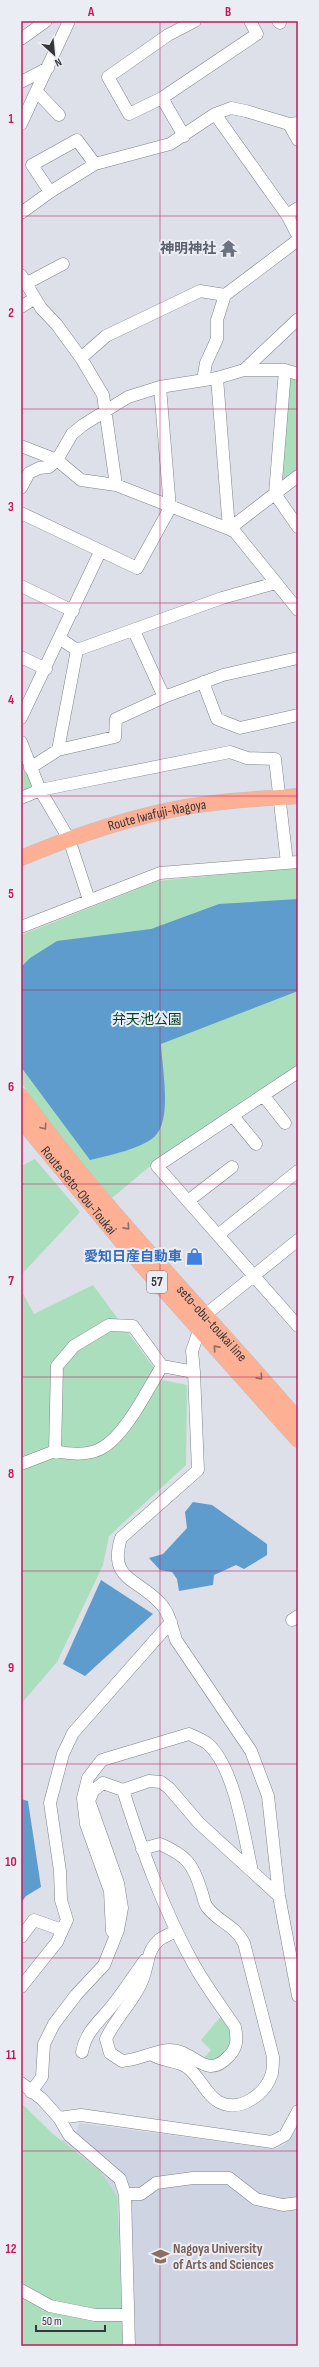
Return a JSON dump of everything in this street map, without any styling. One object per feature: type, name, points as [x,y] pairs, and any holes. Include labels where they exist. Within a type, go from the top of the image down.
[{"type":"main road","name":"Route Iwafuji-Nagoya","points":[[21,858],[68,839],[162,811],[188,806],[298,796]]},
{"type":"main road","name":"seto-obu-toukai line","points":[[21,1096],[56,1144],[201,1323],[298,1420]]},
{"type":"main road","name":"Route Seto-Obu-Toukai","points":[[23,1126],[131,1253],[201,1323],[298,1440]]},
{"type":"street","points":[[21,39],[46,21]]},
{"type":"street","points":[[21,124],[69,21]]},
{"type":"street","points":[[195,21],[168,35],[108,77],[129,114],[162,98],[257,34],[250,21]]},
{"type":"street","points":[[21,82],[48,68]]},
{"type":"street","points":[[37,92],[59,114]]},
{"type":"street","points":[[162,98],[184,136]]},
{"type":"street","points":[[21,213],[50,192],[95,164],[170,144],[215,114],[231,108],[294,124],[298,140]]},
{"type":"street","points":[[215,114],[287,215],[298,236]]},
{"type":"street","points":[[50,192],[32,165],[77,140],[95,164]]},
{"type":"street","points":[[287,215],[298,208]]},
{"type":"street","points":[[203,380],[206,363],[217,339],[217,320],[225,295],[298,240]]},
{"type":"street","points":[[63,264],[23,278],[41,308],[57,325],[81,358],[104,395],[116,485]]},
{"type":"street","points":[[81,358],[106,336],[200,291],[225,295]]},
{"type":"street","points":[[21,307],[35,298]]},
{"type":"street","points":[[244,370],[298,320]]},
{"type":"street","points":[[21,488],[29,473],[39,468],[50,467],[57,460],[72,434],[106,409],[128,397],[160,387],[217,378],[244,370],[285,370],[298,374]]},
{"type":"street","points":[[285,370],[275,494],[298,527]]},
{"type":"street","points":[[217,378],[229,529]]},
{"type":"street","points":[[21,513],[100,552],[137,568],[170,508],[160,387]]},
{"type":"street","points":[[21,446],[57,460],[81,480],[116,485],[170,508],[235,532],[298,610]]},
{"type":"street","points":[[229,529],[298,476]]},
{"type":"street","points":[[21,718],[46,669],[59,638],[74,611],[100,552]]},
{"type":"street","points":[[77,650],[134,631],[222,598],[276,583]]},
{"type":"street","points":[[21,586],[74,611]]},
{"type":"street","points":[[134,631],[164,697]]},
{"type":"street","points":[[59,638],[77,650]]},
{"type":"street","points":[[58,750],[77,650]]},
{"type":"street","points":[[21,657],[46,669]]},
{"type":"street","points":[[30,768],[58,750],[115,737],[116,718],[164,697],[223,675],[298,658]]},
{"type":"street","points":[[203,682],[217,719],[240,728],[298,715]]},
{"type":"street","points":[[21,742],[30,768],[40,790],[68,839],[89,900]]},
{"type":"street","points":[[21,798],[40,790],[230,752],[247,758],[275,759],[280,797],[292,862],[160,873],[21,927]]},
{"type":"street","points":[[297,1324],[252,1275],[158,1166],[298,1072]]},
{"type":"street","points":[[263,1095],[285,1123]]},
{"type":"street","points":[[233,1116],[256,1144]]},
{"type":"street","points":[[188,1200],[232,1167]]},
{"type":"street","points":[[218,1235],[298,1171]]},
{"type":"street","points":[[298,1240],[252,1275],[201,1323],[192,1352],[198,1470],[121,1538],[116,1554],[119,1568],[160,1603],[171,1622],[176,1640],[251,1751],[268,1796],[279,1896],[298,1996]]},
{"type":"street","points":[[55,1451],[57,1366],[74,1346],[108,1325],[133,1326],[162,1366],[194,1372]]},
{"type":"street","points":[[21,1464],[55,1451],[73,1455],[100,1449],[124,1428],[162,1366]]},
{"type":"street","points":[[21,1987],[43,1961],[67,1920],[61,1900],[60,1871],[50,1803],[63,1754],[73,1733],[171,1622]]},
{"type":"street","points":[[32,2092],[42,2077],[44,2044],[54,2024],[76,1995],[104,1965],[111,1948],[112,1916],[110,1891],[86,1824],[83,1798],[88,1778],[102,1760],[189,1734],[208,1744],[223,1766],[234,1792],[252,1871]]},
{"type":"street","points":[[104,1965],[118,1930],[122,1908],[118,1883],[89,1801],[93,1791],[103,1783],[123,1790],[149,1781],[161,1782],[169,1788],[199,1822],[279,1896]]},
{"type":"street","points":[[123,1790],[142,1849],[176,1931],[194,1965],[235,2027],[238,2039],[232,2052],[225,2061],[214,2067],[205,2066],[185,2053],[170,2050],[151,2054],[137,2060],[122,2061],[110,2053],[106,2038],[145,1973],[147,1957]]},
{"type":"street","points":[[142,1849],[160,1844],[188,1860],[194,1868],[206,1906],[215,1916],[238,1931],[244,1943],[273,2057],[272,2073],[261,2090],[247,2103],[236,2105],[226,2104],[212,2098],[199,2078],[186,2066],[159,2060],[151,2054]]},
{"type":"street","points":[[21,1937],[34,1920],[62,1930]]},
{"type":"street","points":[[82,2052],[84,2039],[90,2030],[112,2007],[160,1939],[176,1931]]},
{"type":"street","points":[[21,2083],[42,2099],[59,2118],[68,2135],[120,2179],[126,2194],[129,2346]]},
{"type":"street","points":[[59,2118],[81,2115],[272,2142],[285,2135],[297,2114]]},
{"type":"street","points":[[126,2194],[140,2194],[156,2183],[193,2178],[229,2178],[256,2199],[283,2205],[298,2203]]},
{"type":"street","points":[[21,2290],[50,2306],[95,2315],[128,2315]]},
{"type":"shaded area","name":"Nagoya University of Arts and Sciences","points":[[79,2123],[274,2149],[284,2145],[298,2129],[298,2346],[21,2346],[21,2165],[76,2132]]},
{"type":"green space","points":[[290,378],[298,381],[298,474],[281,487]]},
{"type":"green space","points":[[21,758],[36,788],[21,795]]},
{"type":"green space","name":"弁天池公園","points":[[298,867],[298,1069],[150,1166],[112,1198],[65,1145],[21,1082],[21,935],[158,881]]},
{"type":"green space","points":[[35,1159],[80,1212],[21,1275],[21,1166]]},
{"type":"green space","points":[[93,1285],[163,1380],[187,1385],[186,1465],[109,1536],[103,1565],[57,1662],[21,1704],[21,1290],[34,1314]]},
{"type":"green space","points":[[222,2015],[231,2028],[231,2050],[212,2063],[203,2059],[211,2050],[201,2040]]},
{"type":"green space","points":[[21,2103],[53,2134],[100,2171],[117,2196],[123,2346],[21,2346]]},
{"type":"water","name":"弁天池公園","points":[[298,899],[298,991],[161,1044],[165,1104],[161,1127],[151,1140],[135,1148],[90,1160],[21,1067],[21,967],[30,958],[57,941],[151,929],[219,904]]},
{"type":"water","points":[[193,1502],[212,1505],[267,1544],[267,1555],[244,1569],[236,1565],[214,1575],[213,1585],[179,1591],[177,1579],[172,1572],[160,1570],[149,1558],[163,1554],[187,1528],[185,1512]]},
{"type":"water","points":[[101,1580],[153,1614],[85,1676],[63,1664]]},
{"type":"water","points":[[21,1799],[28,1801],[41,1887],[26,1896],[21,1903]]},
{"type":"place","name":"神明神社","points":[[229,248]]},
{"type":"place","name":"愛知日産自動車","points":[[195,1256]]},
{"type":"place","name":"Nagoya University of Arts and Sciences","points":[[160,2256]]}]
